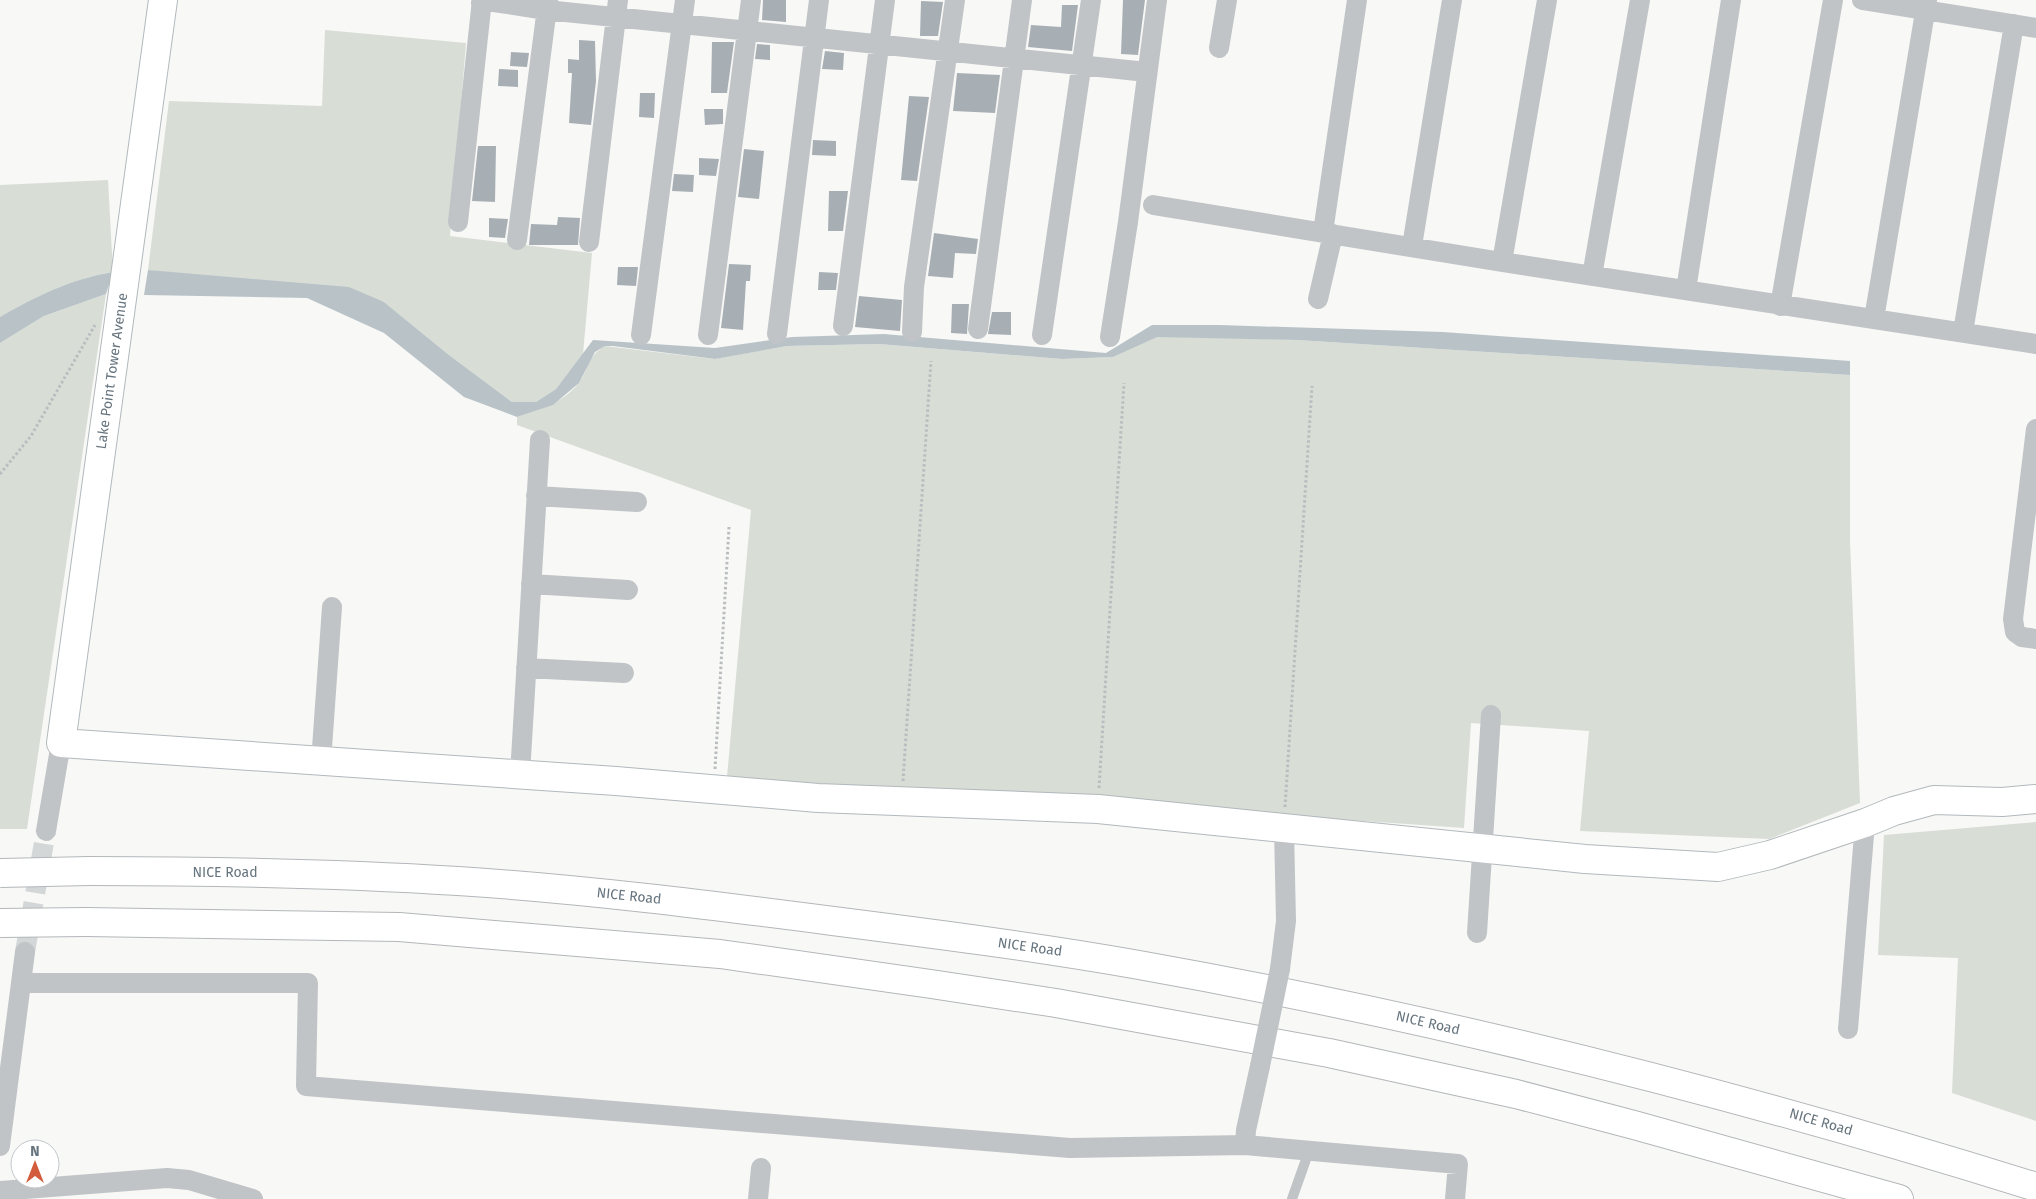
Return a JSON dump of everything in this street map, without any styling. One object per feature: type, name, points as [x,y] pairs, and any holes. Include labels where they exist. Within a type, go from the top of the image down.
[{"type":"main road","name":"Lake Point Tower Avenue","points":[[61,743],[163,0]]},
{"type":"main road","points":[[61,743],[818,798],[1098,809],[1483,849],[1718,867],[1770,856],[1866,824],[1894,811],[1934,800],[2002,802],[2036,798]]},
{"type":"main road","name":"NICE Road","points":[[0,873],[90,871],[252,872],[469,882],[611,894],[1031,947],[1140,965],[1354,1006],[1602,1063],[1898,1144],[2036,1187]]},
{"type":"main road","points":[[0,923],[86,922],[399,927],[720,954],[950,987],[1056,1003],[1329,1053],[1506,1092],[1634,1125],[1900,1199]]},
{"type":"street","points":[[641,335],[685,0]]},
{"type":"street","points":[[708,335],[750,0]]},
{"type":"street","points":[[777,334],[819,0]]},
{"type":"street","points":[[843,326],[885,0]]},
{"type":"street","points":[[912,332],[914,287],[955,0]]},
{"type":"street","points":[[978,330],[1022,0]]},
{"type":"street","points":[[1042,335],[1091,0]]},
{"type":"street","points":[[1110,337],[1128,222],[1157,0]]},
{"type":"street","points":[[1219,48],[1227,0]]},
{"type":"street","points":[[1318,299],[1357,0]]},
{"type":"street","points":[[1412,246],[1452,0]]},
{"type":"street","points":[[1502,262],[1547,0]]},
{"type":"street","points":[[1592,276],[1640,0]]},
{"type":"street","points":[[1686,290],[1731,0]]},
{"type":"street","points":[[1780,306],[1833,0]]},
{"type":"street","points":[[1862,0],[1926,5],[2036,28]]},
{"type":"street","points":[[458,222],[482,2],[617,9],[682,24],[879,43],[948,53],[1147,72]]},
{"type":"street","points":[[517,240],[547,5]]},
{"type":"street","points":[[1874,318],[1926,5]]},
{"type":"street","points":[[589,242],[617,9]]},
{"type":"street","points":[[1963,332],[2014,24]]},
{"type":"street","points":[[1153,205],[1780,306],[1874,318],[2036,344]]},
{"type":"street","points":[[2036,429],[2013,618],[2015,632],[2022,637],[2036,639]]},
{"type":"street","points":[[520,775],[540,440]]},
{"type":"street","points":[[536,496],[637,502]]},
{"type":"street","points":[[531,584],[628,590]]},
{"type":"street","points":[[321,762],[332,607]]},
{"type":"street","points":[[526,668],[624,673]]},
{"type":"street","points":[[1477,933],[1491,715]]},
{"type":"street","points":[[46,831],[61,743]]},
{"type":"street","points":[[1848,1029],[1866,824]]},
{"type":"street","points":[[1246,1145],[1246,1130],[1280,969],[1286,921],[1284,829]]},
{"type":"street","points":[[0,1146],[26,952]]},
{"type":"street","points":[[21,983],[308,983],[306,1086],[881,1131],[1070,1148],[1246,1145],[1458,1164],[1455,1199]]},
{"type":"street","points":[[758,1199],[760,1168]]},
{"type":"street","points":[[0,1191],[167,1178],[189,1180],[253,1199]]},
{"type":"lane","points":[[1292,1199],[1309,1151]]},
{"type":"path","points":[[0,474],[30,436],[94,326],[101,321]]},
{"type":"path","points":[[902,801],[931,362]]},
{"type":"path","points":[[1098,809],[1124,383]]},
{"type":"path","points":[[1284,829],[1312,386]]},
{"type":"path","points":[[714,789],[729,528]]},
{"type":"shaded area","points":[[325,30],[466,43],[450,236],[592,253],[583,354],[556,389],[536,402],[512,402],[449,355],[384,302],[148,270],[169,101],[322,106]]},
{"type":"shaded area","points":[[108,180],[113,272],[83,279],[54,289],[0,317],[0,185]]},
{"type":"shaded area","points":[[148,270],[349,287],[384,302],[449,355],[512,402],[536,402],[556,389],[593,340],[715,348],[792,337],[884,334],[1106,353],[1152,325],[1220,325],[1443,332],[1850,361],[1850,375],[1297,340],[1157,337],[1113,357],[1062,359],[879,344],[787,346],[715,359],[605,346],[595,352],[579,383],[553,405],[517,417],[464,397],[384,333],[307,298],[144,295]]},
{"type":"shaded area","points":[[113,272],[106,294],[44,316],[0,343],[0,317],[54,289],[83,279]]},
{"type":"shaded area","points":[[106,294],[27,829],[0,829],[0,343],[44,316]]},
{"type":"shaded area","points":[[1157,336],[1297,340],[1850,375],[1850,540],[1860,803],[1769,839],[1580,831],[1589,731],[1471,723],[1464,828],[727,777],[751,510],[517,425],[517,417],[550,405],[572,391],[582,379],[595,354],[605,346],[714,359],[787,346],[879,344],[1062,359],[1113,357]]},
{"type":"shaded area","points":[[2036,822],[2036,1121],[1952,1093],[1958,958],[1878,955],[1884,835]]},
{"type":"building","points":[[763,0],[786,0],[786,22],[762,20]]},
{"type":"building","points":[[1123,0],[1145,0],[1138,55],[1121,54]]},
{"type":"building","points":[[921,1],[943,2],[938,36],[920,36]]},
{"type":"building","points":[[1062,5],[1078,5],[1072,51],[1028,47],[1031,25],[1061,27]]},
{"type":"building","points":[[579,40],[595,41],[596,81],[591,125],[569,123],[572,73],[568,73],[568,59],[579,60]]},
{"type":"building","points":[[712,42],[734,42],[727,93],[711,93]]},
{"type":"building","points":[[757,44],[770,45],[770,60],[755,59]]},
{"type":"building","points":[[825,51],[844,53],[843,70],[822,69]]},
{"type":"building","points":[[511,52],[529,53],[527,67],[510,66]]},
{"type":"building","points":[[499,69],[518,70],[518,87],[498,86]]},
{"type":"building","points":[[957,73],[1000,75],[995,113],[953,111]]},
{"type":"building","points":[[640,93],[655,93],[654,118],[639,117]]},
{"type":"building","points":[[909,96],[929,97],[917,181],[901,180]]},
{"type":"building","points":[[704,109],[723,109],[723,124],[705,125]]},
{"type":"building","points":[[813,140],[836,141],[836,156],[812,155]]},
{"type":"building","points":[[478,146],[496,146],[495,202],[472,201]]},
{"type":"building","points":[[744,149],[764,151],[759,199],[738,197]]},
{"type":"building","points":[[699,158],[719,159],[716,176],[699,175]]},
{"type":"building","points":[[674,174],[694,175],[693,192],[672,191]]},
{"type":"building","points":[[829,191],[848,191],[843,231],[828,231]]},
{"type":"building","points":[[558,217],[580,218],[578,245],[529,245],[531,224],[557,225]]},
{"type":"building","points":[[489,218],[508,219],[505,238],[489,237]]},
{"type":"building","points":[[934,233],[978,239],[976,254],[955,253],[953,278],[928,276]]},
{"type":"building","points":[[729,264],[751,265],[750,281],[746,281],[743,330],[721,328]]},
{"type":"building","points":[[618,267],[638,267],[636,286],[617,285]]},
{"type":"building","points":[[819,272],[838,273],[836,290],[818,290]]},
{"type":"building","points":[[859,296],[902,300],[900,331],[855,327]]},
{"type":"building","points":[[952,304],[969,304],[967,334],[951,333]]},
{"type":"building","points":[[992,312],[1011,312],[1011,335],[988,334]]},
{"type":"tunnel","points":[[25,952],[46,831]]}]
